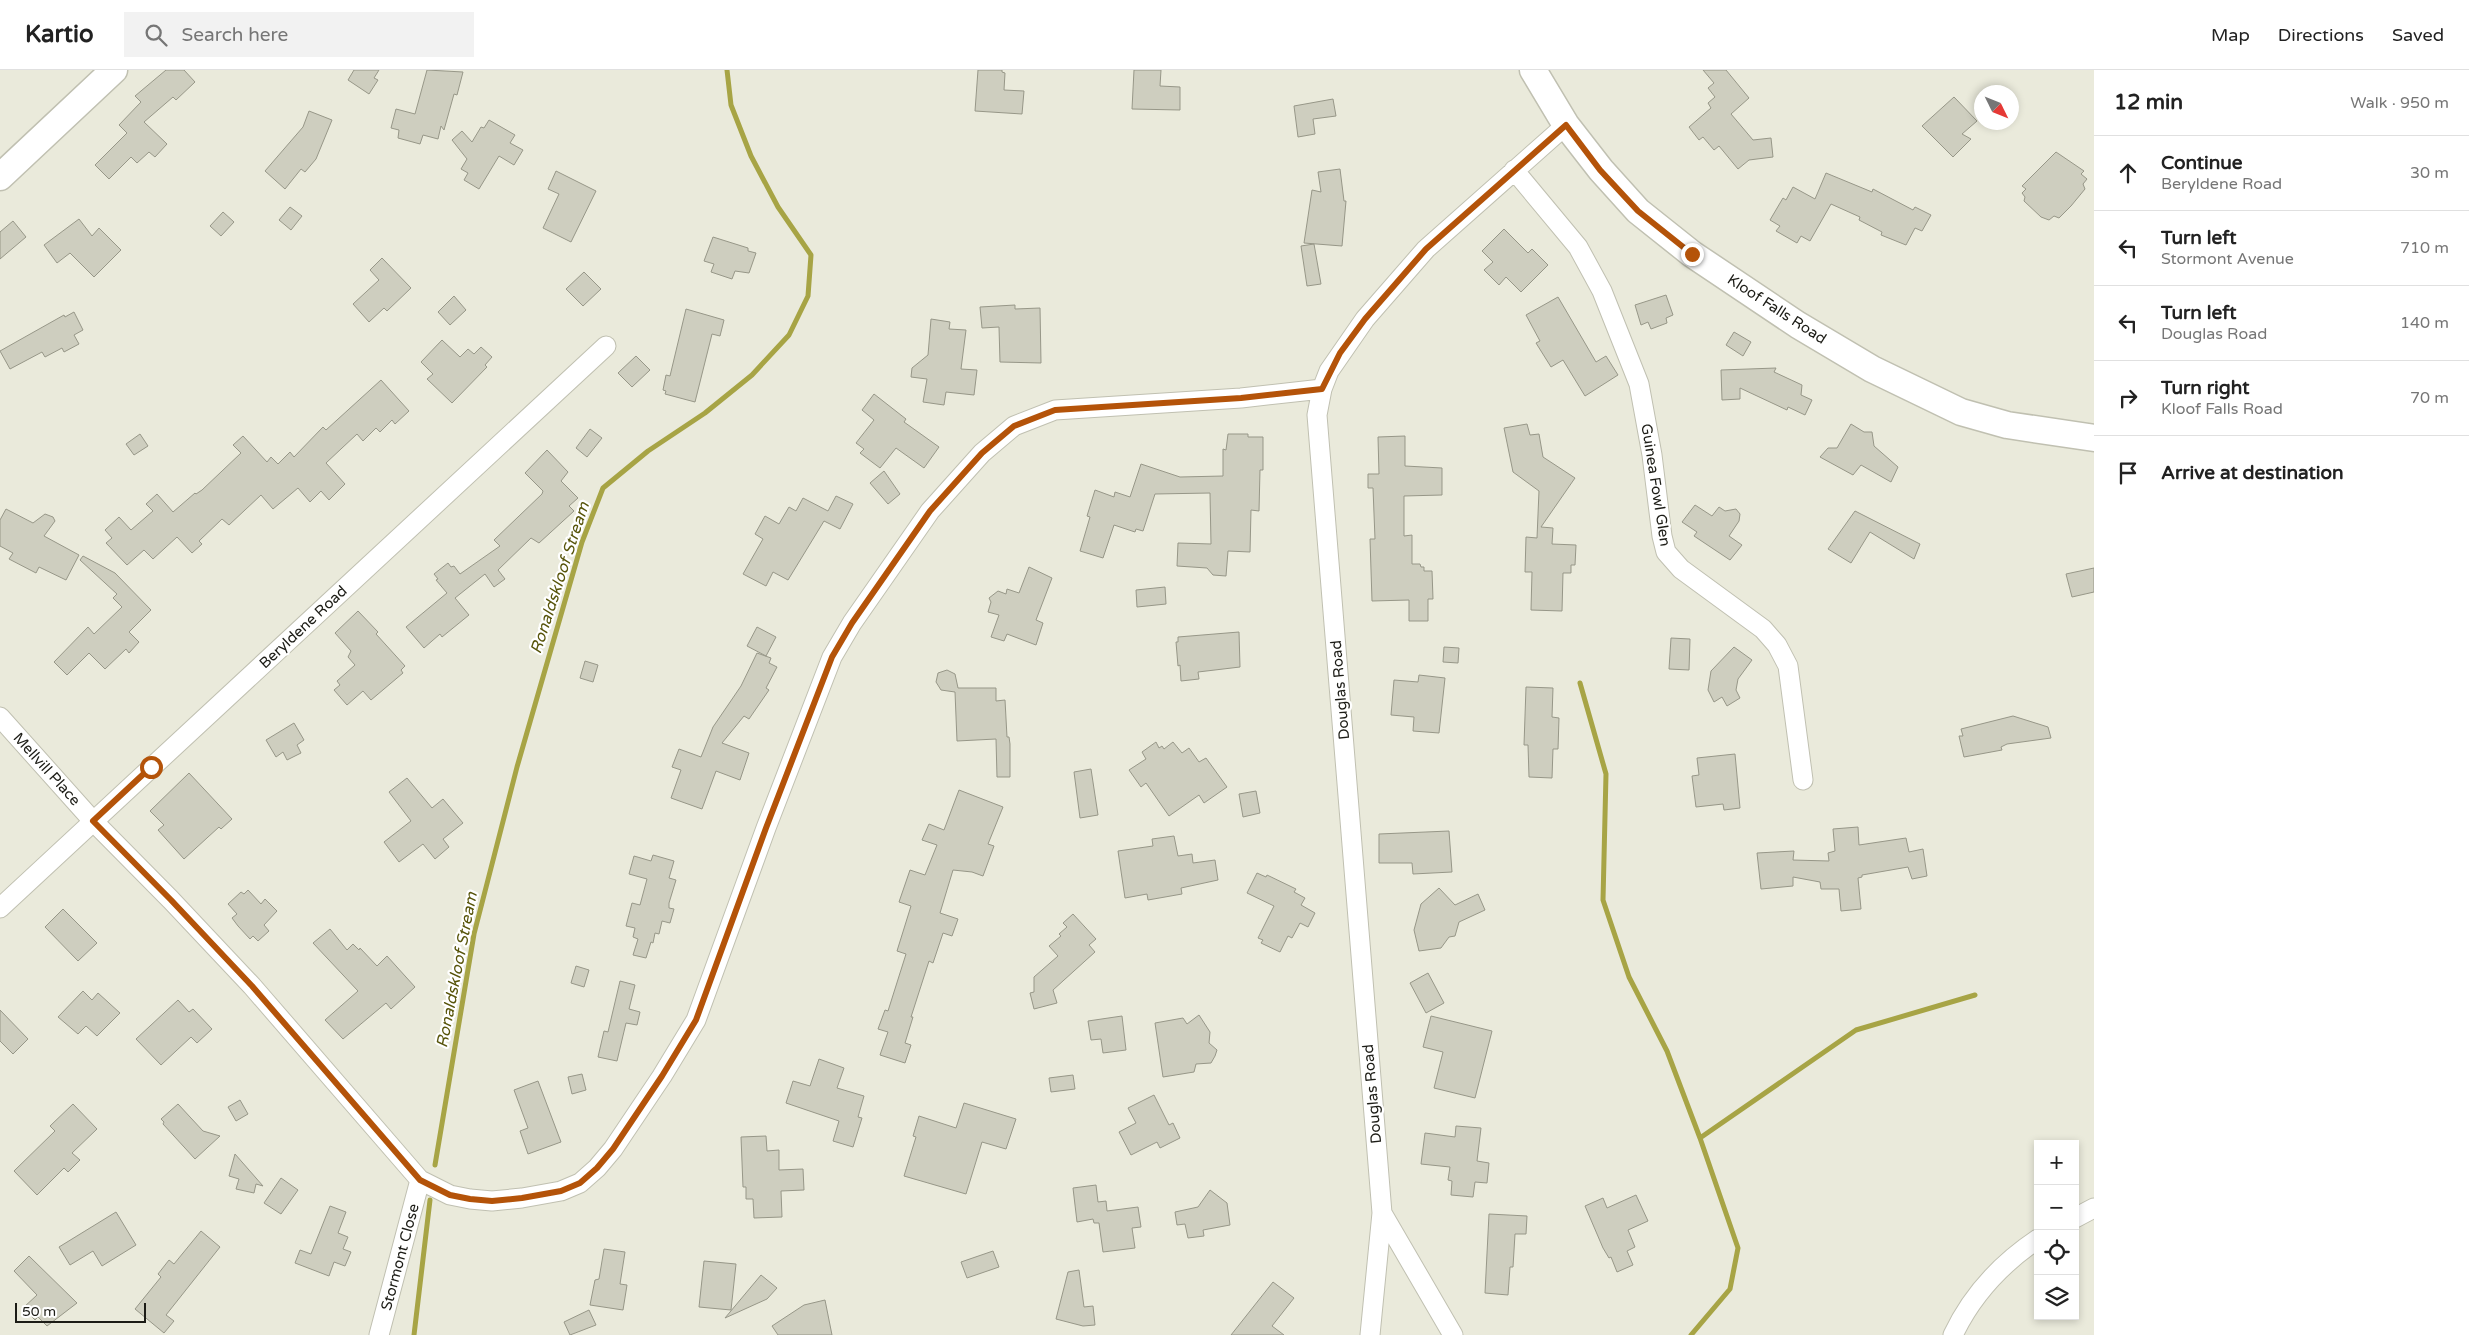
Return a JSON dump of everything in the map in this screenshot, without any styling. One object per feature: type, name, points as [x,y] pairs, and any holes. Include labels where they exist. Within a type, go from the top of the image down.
[{"type":"main road","points":[[0,177],[114,70]]},
{"type":"main road","name":"Kloof Falls Road","points":[[1533,70],[1566,125],[1600,170],[1638,211],[1692,254],[1872,369],[1961,412],[2007,425],[2094,438]]},
{"type":"street","name":"Douglas Road","points":[[1453,1335],[1382,1213],[1317,414],[1322,389],[1340,353],[1365,319],[1426,249],[1566,125]]},
{"type":"street","name":"Guinea Fowl Glen","points":[[1514,170],[1578,247],[1602,291],[1639,384],[1652,455],[1662,536],[1666,552],[1682,569],[1764,629],[1777,645],[1788,666],[1804,780]]},
{"type":"street","name":"Beryldene Road","points":[[0,908],[606,346]]},
{"type":"street","points":[[420,1180],[450,1195],[470,1199],[492,1201],[522,1198],[561,1191],[580,1183],[597,1168],[613,1149],[662,1076],[696,1020],[766,828],[832,657],[852,623],[930,511],[982,453],[1014,426],[1055,410],[1241,398],[1322,389]]},
{"type":"street","name":"Mellvill Place","points":[[0,717],[93,821],[252,986],[420,1180]]},
{"type":"street","name":"Stormont Close","points":[[379,1335],[420,1180]]},
{"type":"street","points":[[2079,1216],[2094,1208]]},
{"type":"street","points":[[1370,1335],[1382,1213]]},
{"type":"street","points":[[1953,1335],[1967,1310],[1986,1283],[2034,1242]]},
{"type":"building","points":[[166,70],[184,70],[195,82],[176,100],[173,97],[144,122],[167,144],[155,157],[149,152],[137,163],[131,157],[109,179],[95,165],[127,133],[119,125],[141,102],[135,96]]},
{"type":"building","points":[[354,70],[379,70],[374,78],[378,80],[369,94],[348,80]]},
{"type":"building","points":[[427,70],[463,72],[457,95],[454,94],[444,130],[441,126],[438,139],[423,135],[420,144],[398,138],[399,130],[391,128],[396,109],[415,114]]},
{"type":"building","points":[[978,70],[1002,70],[1005,73],[1004,90],[1024,91],[1022,114],[975,111]]},
{"type":"building","points":[[1134,70],[1161,70],[1160,86],[1180,87],[1180,110],[1132,109]]},
{"type":"building","points":[[1703,70],[1726,70],[1749,98],[1731,114],[1753,140],[1771,138],[1773,157],[1749,160],[1738,169],[1719,146],[1714,150],[1703,137],[1699,140],[1689,127],[1711,108],[1708,103],[1715,97],[1708,88],[1714,83]]},
{"type":"building","points":[[1954,97],[1974,118],[1974,124],[1962,134],[1971,139],[1953,157],[1922,126]]},
{"type":"building","points":[[1333,99],[1336,116],[1313,119],[1315,134],[1298,137],[1294,106]]},
{"type":"building","points":[[309,111],[332,120],[316,159],[305,172],[301,169],[285,189],[265,171],[303,127]]},
{"type":"building","points":[[489,120],[515,135],[510,143],[523,150],[514,165],[499,156],[479,189],[464,180],[468,173],[461,169],[467,159],[452,140],[462,131],[472,142],[481,127],[484,128]]},
{"type":"building","points":[[2056,152],[2084,171],[2081,174],[2087,179],[2083,184],[2085,189],[2071,206],[2059,218],[2054,216],[2049,220],[2041,217],[2024,201],[2025,197],[2022,193],[2026,189],[2022,186]]},
{"type":"building","points":[[1340,169],[1344,201],[1346,201],[1342,246],[1304,243],[1312,190],[1321,192],[1318,172]]},
{"type":"building","points":[[556,171],[596,191],[571,242],[543,228],[559,194],[548,189]]},
{"type":"building","points":[[1826,173],[1872,192],[1873,189],[1913,210],[1915,207],[1931,215],[1922,231],[1915,228],[1906,245],[1881,235],[1882,232],[1859,220],[1860,217],[1831,204],[1810,241],[1801,236],[1797,243],[1776,231],[1780,226],[1770,220],[1783,198],[1786,200],[1793,187],[1815,199]]},
{"type":"building","points":[[290,207],[302,216],[291,230],[279,220]]},
{"type":"building","points":[[223,212],[234,222],[221,236],[210,226]]},
{"type":"building","points":[[79,219],[92,236],[99,228],[121,250],[94,277],[70,253],[57,263],[44,245]]},
{"type":"building","points":[[13,221],[26,237],[0,259],[0,232]]},
{"type":"building","points":[[1504,229],[1528,253],[1532,249],[1548,265],[1521,292],[1506,277],[1499,285],[1484,270],[1493,262],[1482,251]]},
{"type":"building","points":[[713,237],[748,248],[748,251],[756,253],[749,273],[735,271],[732,279],[711,272],[714,264],[704,261]]},
{"type":"building","points":[[1314,244],[1321,284],[1307,286],[1301,246]]},
{"type":"building","points":[[382,258],[411,288],[387,311],[384,308],[369,322],[353,304],[379,280],[370,270]]},
{"type":"building","points":[[584,272],[601,289],[583,306],[566,289]]},
{"type":"building","points":[[1666,295],[1673,315],[1666,318],[1667,323],[1651,329],[1648,322],[1641,325],[1635,305]]},
{"type":"building","points":[[454,296],[466,310],[450,325],[438,312]]},
{"type":"building","points":[[1558,297],[1596,362],[1606,356],[1618,375],[1585,396],[1563,360],[1551,367],[1536,343],[1540,341],[1526,315]]},
{"type":"building","points":[[1015,305],[1015,309],[1040,308],[1041,363],[1000,362],[999,327],[982,328],[980,307]]},
{"type":"building","points":[[686,309],[724,320],[720,336],[712,334],[695,402],[665,394],[666,391],[663,390],[666,375],[670,376]]},
{"type":"building","points":[[74,312],[83,330],[74,335],[79,344],[64,352],[62,348],[45,357],[42,352],[10,369],[0,351],[64,315],[65,317]]},
{"type":"building","points":[[931,319],[950,322],[949,329],[966,330],[961,369],[977,370],[974,395],[946,392],[944,405],[923,402],[927,379],[911,377],[912,368],[928,355]]},
{"type":"building","points":[[1734,332],[1751,342],[1743,356],[1726,345]]},
{"type":"building","points":[[442,340],[460,357],[468,349],[474,354],[481,347],[492,357],[485,365],[487,367],[452,403],[427,379],[433,374],[421,362]]},
{"type":"building","points":[[636,356],[650,370],[632,387],[618,373]]},
{"type":"building","points":[[1776,368],[1774,372],[1802,385],[1801,395],[1812,400],[1805,415],[1788,407],[1787,410],[1740,388],[1740,399],[1722,400],[1721,370]]},
{"type":"building","points":[[381,380],[409,411],[395,424],[392,420],[380,432],[376,428],[363,441],[357,434],[326,463],[345,484],[329,500],[321,491],[310,502],[298,488],[273,509],[261,495],[229,525],[222,519],[199,541],[202,544],[192,553],[177,537],[153,559],[144,550],[127,565],[106,543],[112,538],[105,530],[119,517],[131,530],[153,511],[146,504],[157,494],[173,512],[195,493],[202,490],[241,453],[233,445],[243,436],[267,462],[271,457],[278,464],[290,452],[294,457],[323,427],[326,430]]},
{"type":"building","points":[[874,394],[906,419],[904,422],[939,447],[924,468],[896,448],[880,468],[860,453],[864,449],[856,443],[874,420],[862,410]]},
{"type":"building","points":[[1527,424],[1530,435],[1539,434],[1543,457],[1575,478],[1541,527],[1553,528],[1552,544],[1576,545],[1575,565],[1571,565],[1571,573],[1563,573],[1562,611],[1531,610],[1532,572],[1525,572],[1526,537],[1537,538],[1539,491],[1513,472],[1504,428]]},
{"type":"building","points":[[1851,424],[1864,432],[1872,432],[1874,446],[1898,467],[1891,482],[1861,465],[1853,475],[1820,457],[1828,448],[1837,448]]},
{"type":"building","points":[[590,429],[602,438],[587,457],[576,448]]},
{"type":"building","points":[[140,434],[148,446],[134,455],[126,444]]},
{"type":"building","points":[[1228,434],[1248,434],[1248,437],[1263,437],[1263,470],[1260,470],[1259,511],[1251,510],[1250,552],[1228,551],[1226,576],[1213,575],[1207,568],[1177,566],[1178,543],[1211,544],[1210,493],[1155,494],[1143,531],[1136,529],[1135,532],[1114,525],[1103,558],[1080,551],[1090,517],[1087,516],[1095,490],[1114,497],[1115,492],[1130,497],[1141,464],[1180,477],[1223,476],[1223,449],[1226,450]]},
{"type":"building","points":[[1405,436],[1405,466],[1442,468],[1442,495],[1404,496],[1404,536],[1412,535],[1412,564],[1420,564],[1421,567],[1424,567],[1424,571],[1432,571],[1433,599],[1428,599],[1428,621],[1409,621],[1409,600],[1372,601],[1370,539],[1375,539],[1373,488],[1368,488],[1368,474],[1379,474],[1378,437]]},
{"type":"building","points":[[547,450],[568,472],[561,481],[578,498],[569,506],[574,511],[539,543],[531,538],[498,570],[505,579],[494,587],[485,574],[455,598],[469,615],[442,637],[440,634],[424,648],[406,627],[447,593],[436,580],[438,579],[434,574],[448,563],[451,567],[454,566],[460,574],[500,546],[494,540],[542,494],[543,491],[525,473]]},
{"type":"building","points":[[884,471],[900,494],[888,504],[870,483]]},
{"type":"building","points":[[836,496],[853,504],[840,529],[824,521],[788,580],[773,572],[766,586],[743,574],[763,539],[755,534],[765,516],[779,524],[789,507],[796,511],[803,498],[828,511]]},
{"type":"building","points":[[1695,505],[1712,516],[1719,507],[1725,511],[1736,509],[1740,514],[1739,521],[1729,536],[1742,545],[1730,560],[1694,536],[1697,532],[1682,522]]},
{"type":"building","points":[[6,509],[33,523],[45,514],[53,517],[55,521],[44,536],[79,555],[66,580],[39,567],[36,573],[9,559],[13,553],[0,546],[0,520]]},
{"type":"building","points":[[1855,511],[1920,544],[1914,559],[1870,532],[1851,563],[1828,549]]},
{"type":"building","points":[[83,556],[115,573],[151,610],[129,632],[139,642],[129,653],[126,649],[105,669],[89,653],[67,675],[54,662],[88,627],[94,634],[122,607],[113,598],[117,594],[80,560]]},
{"type":"building","points":[[1029,567],[1052,578],[1036,620],[1043,623],[1036,645],[1007,634],[1004,641],[991,637],[999,615],[988,612],[991,602],[989,598],[998,591],[1006,594],[1007,589],[1019,593]]},
{"type":"building","points":[[2094,568],[2094,592],[2072,597],[2066,574]]},
{"type":"building","points":[[1165,587],[1166,604],[1137,607],[1136,590]]},
{"type":"building","points":[[358,611],[378,632],[376,634],[405,666],[401,670],[403,673],[371,700],[363,691],[347,705],[334,690],[340,685],[337,681],[355,665],[348,657],[351,651],[335,633]]},
{"type":"building","points":[[757,627],[776,637],[766,656],[747,646]]},
{"type":"building","points":[[1239,632],[1240,667],[1198,672],[1199,679],[1181,681],[1176,642],[1178,642],[1178,637]]},
{"type":"building","points":[[1671,638],[1690,639],[1689,670],[1669,669]]},
{"type":"building","points":[[1444,647],[1459,648],[1458,663],[1443,662]]},
{"type":"building","points":[[1734,647],[1752,660],[1738,679],[1736,690],[1740,698],[1727,706],[1722,697],[1714,702],[1708,690],[1711,671]]},
{"type":"building","points":[[757,653],[771,658],[769,663],[777,667],[766,688],[769,690],[749,719],[744,716],[722,743],[749,753],[740,780],[716,771],[702,809],[671,798],[681,770],[672,767],[679,749],[701,757],[713,727],[741,686]]},
{"type":"building","points":[[585,661],[598,665],[593,682],[580,678]]},
{"type":"building","points":[[947,670],[955,674],[958,688],[996,688],[996,701],[1005,700],[1007,737],[1009,737],[1010,744],[1010,777],[997,777],[996,739],[957,741],[955,692],[941,690],[936,682],[938,673]]},
{"type":"building","points":[[1419,675],[1445,678],[1439,733],[1413,731],[1414,717],[1391,715],[1394,680],[1418,682]]},
{"type":"building","points":[[1526,687],[1553,688],[1552,717],[1559,718],[1558,749],[1553,749],[1552,778],[1529,777],[1528,745],[1524,745]]},
{"type":"building","points":[[2013,716],[2048,727],[2051,738],[2007,744],[2001,747],[2002,750],[1964,757],[1959,736],[1963,736],[1961,729]]},
{"type":"building","points":[[294,723],[304,740],[297,745],[301,753],[287,760],[283,752],[276,757],[266,740]]},
{"type":"building","points":[[1156,742],[1159,748],[1162,746],[1164,749],[1173,742],[1182,753],[1189,748],[1199,762],[1206,758],[1227,787],[1204,803],[1199,795],[1169,816],[1146,783],[1141,787],[1129,770],[1146,759],[1142,752]]},
{"type":"building","points":[[1735,754],[1740,808],[1724,810],[1723,804],[1696,807],[1692,776],[1699,775],[1697,758]]},
{"type":"building","points":[[1091,769],[1098,815],[1080,818],[1074,772]]},
{"type":"building","points":[[189,773],[232,819],[221,829],[219,827],[184,859],[158,830],[164,825],[150,811]]},
{"type":"building","points":[[407,778],[432,808],[443,799],[463,823],[443,839],[449,847],[435,859],[423,844],[399,862],[384,842],[411,821],[389,792]]},
{"type":"building","points":[[959,790],[1003,807],[988,844],[994,846],[983,876],[972,872],[953,870],[940,913],[958,919],[952,936],[943,933],[933,963],[929,961],[911,1017],[913,1017],[905,1043],[911,1045],[905,1063],[880,1055],[888,1032],[878,1029],[885,1010],[888,1011],[906,954],[897,951],[911,906],[899,902],[910,870],[925,875],[937,845],[922,840],[929,824],[944,830]]},
{"type":"building","points":[[1256,791],[1260,813],[1243,817],[1239,794]]},
{"type":"building","points":[[1858,827],[1859,845],[1906,838],[1909,852],[1923,849],[1927,876],[1912,879],[1908,867],[1862,875],[1862,877],[1858,878],[1861,909],[1841,911],[1839,889],[1821,889],[1820,882],[1793,877],[1793,886],[1761,889],[1757,853],[1794,851],[1793,860],[1829,861],[1828,853],[1835,851],[1833,829]]},
{"type":"building","points":[[1449,831],[1452,872],[1413,874],[1412,863],[1379,863],[1379,834]]},
{"type":"building","points":[[1174,836],[1178,856],[1192,854],[1193,863],[1215,860],[1218,880],[1181,888],[1182,894],[1148,900],[1147,894],[1125,898],[1118,851],[1153,846],[1152,839]]},
{"type":"building","points":[[653,855],[674,861],[669,878],[676,880],[669,903],[669,908],[674,909],[670,923],[662,921],[659,934],[655,933],[653,943],[651,942],[646,958],[633,955],[638,939],[633,937],[635,928],[626,926],[632,903],[640,905],[647,879],[629,874],[634,856],[651,861]]},
{"type":"building","points":[[1257,873],[1266,877],[1267,875],[1296,889],[1294,892],[1305,898],[1301,905],[1315,913],[1308,927],[1300,923],[1292,938],[1288,936],[1280,952],[1261,943],[1263,940],[1258,938],[1274,906],[1247,893]]},
{"type":"building","points":[[1439,888],[1455,905],[1478,894],[1485,910],[1459,922],[1455,936],[1449,937],[1441,948],[1419,951],[1414,930],[1421,904]]},
{"type":"building","points":[[248,890],[261,904],[265,899],[277,911],[264,925],[269,931],[258,941],[253,936],[250,939],[238,926],[232,918],[237,914],[228,904],[241,892],[244,894]]},
{"type":"building","points":[[63,909],[97,943],[78,961],[45,927]]},
{"type":"building","points":[[1073,914],[1096,939],[1089,945],[1095,952],[1053,990],[1057,1003],[1034,1009],[1030,993],[1034,992],[1034,977],[1058,956],[1049,946],[1061,936],[1059,934],[1067,927],[1063,923]]},
{"type":"building","points":[[330,929],[347,950],[353,944],[359,950],[360,948],[377,966],[387,956],[415,987],[391,1009],[386,1003],[343,1039],[325,1020],[358,991],[313,943]]},
{"type":"building","points":[[576,966],[589,970],[584,987],[571,983]]},
{"type":"building","points":[[1428,973],[1444,1003],[1426,1013],[1410,983]]},
{"type":"building","points":[[620,981],[635,985],[629,1009],[640,1012],[637,1025],[626,1023],[617,1061],[598,1057],[604,1031],[608,1032]]},
{"type":"building","points":[[83,991],[92,1000],[98,993],[120,1013],[97,1036],[86,1026],[78,1034],[58,1017]]},
{"type":"building","points":[[178,1000],[189,1012],[193,1009],[212,1029],[197,1043],[191,1037],[161,1065],[136,1039]]},
{"type":"building","points":[[0,1010],[28,1039],[13,1054],[0,1041]]},
{"type":"building","points":[[1199,1015],[1210,1032],[1209,1043],[1217,1050],[1211,1063],[1196,1064],[1194,1072],[1163,1077],[1155,1023],[1183,1018],[1187,1024]]},
{"type":"building","points":[[1122,1016],[1126,1050],[1103,1053],[1101,1039],[1091,1040],[1088,1021]]},
{"type":"building","points":[[1431,1016],[1492,1031],[1475,1098],[1434,1088],[1443,1052],[1423,1047]]},
{"type":"building","points":[[819,1059],[844,1068],[837,1088],[864,1096],[858,1117],[862,1118],[853,1147],[833,1141],[839,1121],[786,1103],[793,1081],[810,1086]]},
{"type":"building","points":[[582,1074],[586,1090],[572,1094],[568,1077]]},
{"type":"building","points":[[1073,1075],[1075,1089],[1051,1092],[1049,1078]]},
{"type":"building","points":[[538,1081],[561,1142],[528,1154],[520,1131],[528,1128],[514,1090]]},
{"type":"building","points":[[1154,1095],[1169,1125],[1173,1123],[1180,1138],[1160,1148],[1157,1142],[1131,1155],[1119,1132],[1136,1123],[1128,1108]]},
{"type":"building","points":[[240,1100],[248,1114],[236,1121],[228,1107]]},
{"type":"building","points":[[964,1103],[1016,1119],[1006,1149],[982,1142],[966,1194],[904,1176],[916,1137],[913,1136],[919,1116],[956,1128]]},
{"type":"building","points":[[73,1104],[97,1129],[72,1153],[80,1160],[68,1172],[64,1168],[37,1195],[14,1171],[55,1131],[50,1126]]},
{"type":"building","points":[[178,1104],[203,1131],[220,1136],[195,1159],[163,1124],[164,1122],[161,1119]]},
{"type":"building","points":[[1456,1126],[1481,1128],[1477,1161],[1489,1163],[1487,1183],[1475,1182],[1473,1197],[1451,1195],[1452,1181],[1448,1180],[1450,1167],[1421,1164],[1425,1133],[1455,1137]]},
{"type":"building","points":[[766,1136],[767,1151],[779,1150],[779,1170],[803,1169],[804,1190],[781,1191],[782,1217],[754,1218],[753,1199],[746,1199],[746,1187],[743,1187],[741,1137]]},
{"type":"building","points":[[235,1154],[263,1186],[256,1184],[254,1193],[236,1189],[239,1179],[229,1176]]},
{"type":"building","points":[[281,1178],[298,1190],[281,1214],[264,1203]]},
{"type":"building","points":[[1096,1185],[1098,1202],[1106,1201],[1107,1211],[1138,1207],[1141,1227],[1132,1228],[1135,1248],[1103,1252],[1099,1223],[1094,1223],[1093,1219],[1077,1222],[1073,1188]]},
{"type":"building","points":[[1210,1190],[1227,1203],[1230,1225],[1203,1230],[1204,1236],[1188,1238],[1185,1224],[1177,1225],[1175,1212],[1198,1207]]},
{"type":"building","points":[[1636,1195],[1648,1221],[1628,1230],[1635,1247],[1627,1251],[1633,1265],[1617,1272],[1611,1257],[1609,1258],[1603,1248],[1585,1206],[1603,1198],[1607,1208]]},
{"type":"building","points":[[330,1206],[346,1212],[338,1233],[348,1237],[343,1249],[351,1252],[345,1266],[334,1262],[329,1276],[295,1263],[300,1250],[311,1254]]},
{"type":"building","points":[[116,1212],[136,1245],[102,1266],[93,1251],[70,1265],[59,1247]]},
{"type":"building","points":[[1489,1214],[1527,1216],[1526,1234],[1515,1234],[1513,1267],[1510,1267],[1508,1295],[1485,1293]]},
{"type":"building","points":[[201,1231],[220,1247],[166,1315],[174,1321],[164,1333],[135,1309],[161,1277],[158,1274],[169,1260],[174,1264]]},
{"type":"building","points":[[604,1249],[625,1252],[620,1284],[627,1285],[623,1310],[590,1305],[595,1280],[599,1279]]},
{"type":"building","points":[[993,1251],[999,1267],[967,1278],[961,1262]]},
{"type":"building","points":[[29,1256],[77,1303],[47,1326],[38,1317],[35,1320],[23,1308],[37,1295],[14,1271]]},
{"type":"building","points":[[704,1261],[736,1264],[731,1310],[699,1307]]},
{"type":"building","points":[[1079,1270],[1084,1307],[1093,1306],[1095,1325],[1083,1326],[1056,1319],[1068,1272]]},
{"type":"building","points":[[761,1275],[777,1288],[767,1299],[725,1318]]},
{"type":"building","points":[[1273,1282],[1294,1298],[1272,1326],[1284,1335],[1231,1335]]},
{"type":"building","points":[[825,1300],[832,1335],[778,1335],[772,1326],[804,1305]]},
{"type":"building","points":[[589,1310],[596,1325],[570,1335],[564,1322]]},
{"type":"waterway","name":"Ronaldskloof Stream","points":[[435,1165],[474,934],[517,767],[582,542],[603,488],[648,451],[705,413],[752,375],[789,335],[808,296],[811,255],[778,207],[751,156],[731,105],[727,70]]},
{"type":"waterway","points":[[1580,683],[1606,774],[1603,900],[1629,977],[1667,1051],[1700,1138],[1738,1248],[1730,1289],[1691,1335]]},
{"type":"waterway","points":[[1700,1138],[1856,1030],[1975,995]]},
{"type":"waterway","name":"Ronaldskloof Stream","points":[[414,1335],[430,1200]]},
{"type":"route","points":[[151,767],[93,821],[252,986],[420,1180],[450,1195],[492,1201],[561,1191],[580,1183],[597,1168],[613,1149],[662,1076],[696,1020],[766,828],[832,657],[852,623],[930,511],[982,453],[1014,426],[1055,410],[1241,398],[1322,389],[1329,371],[1340,353],[1365,319],[1426,249],[1566,125],[1600,170],[1638,211],[1692,254]]}]
